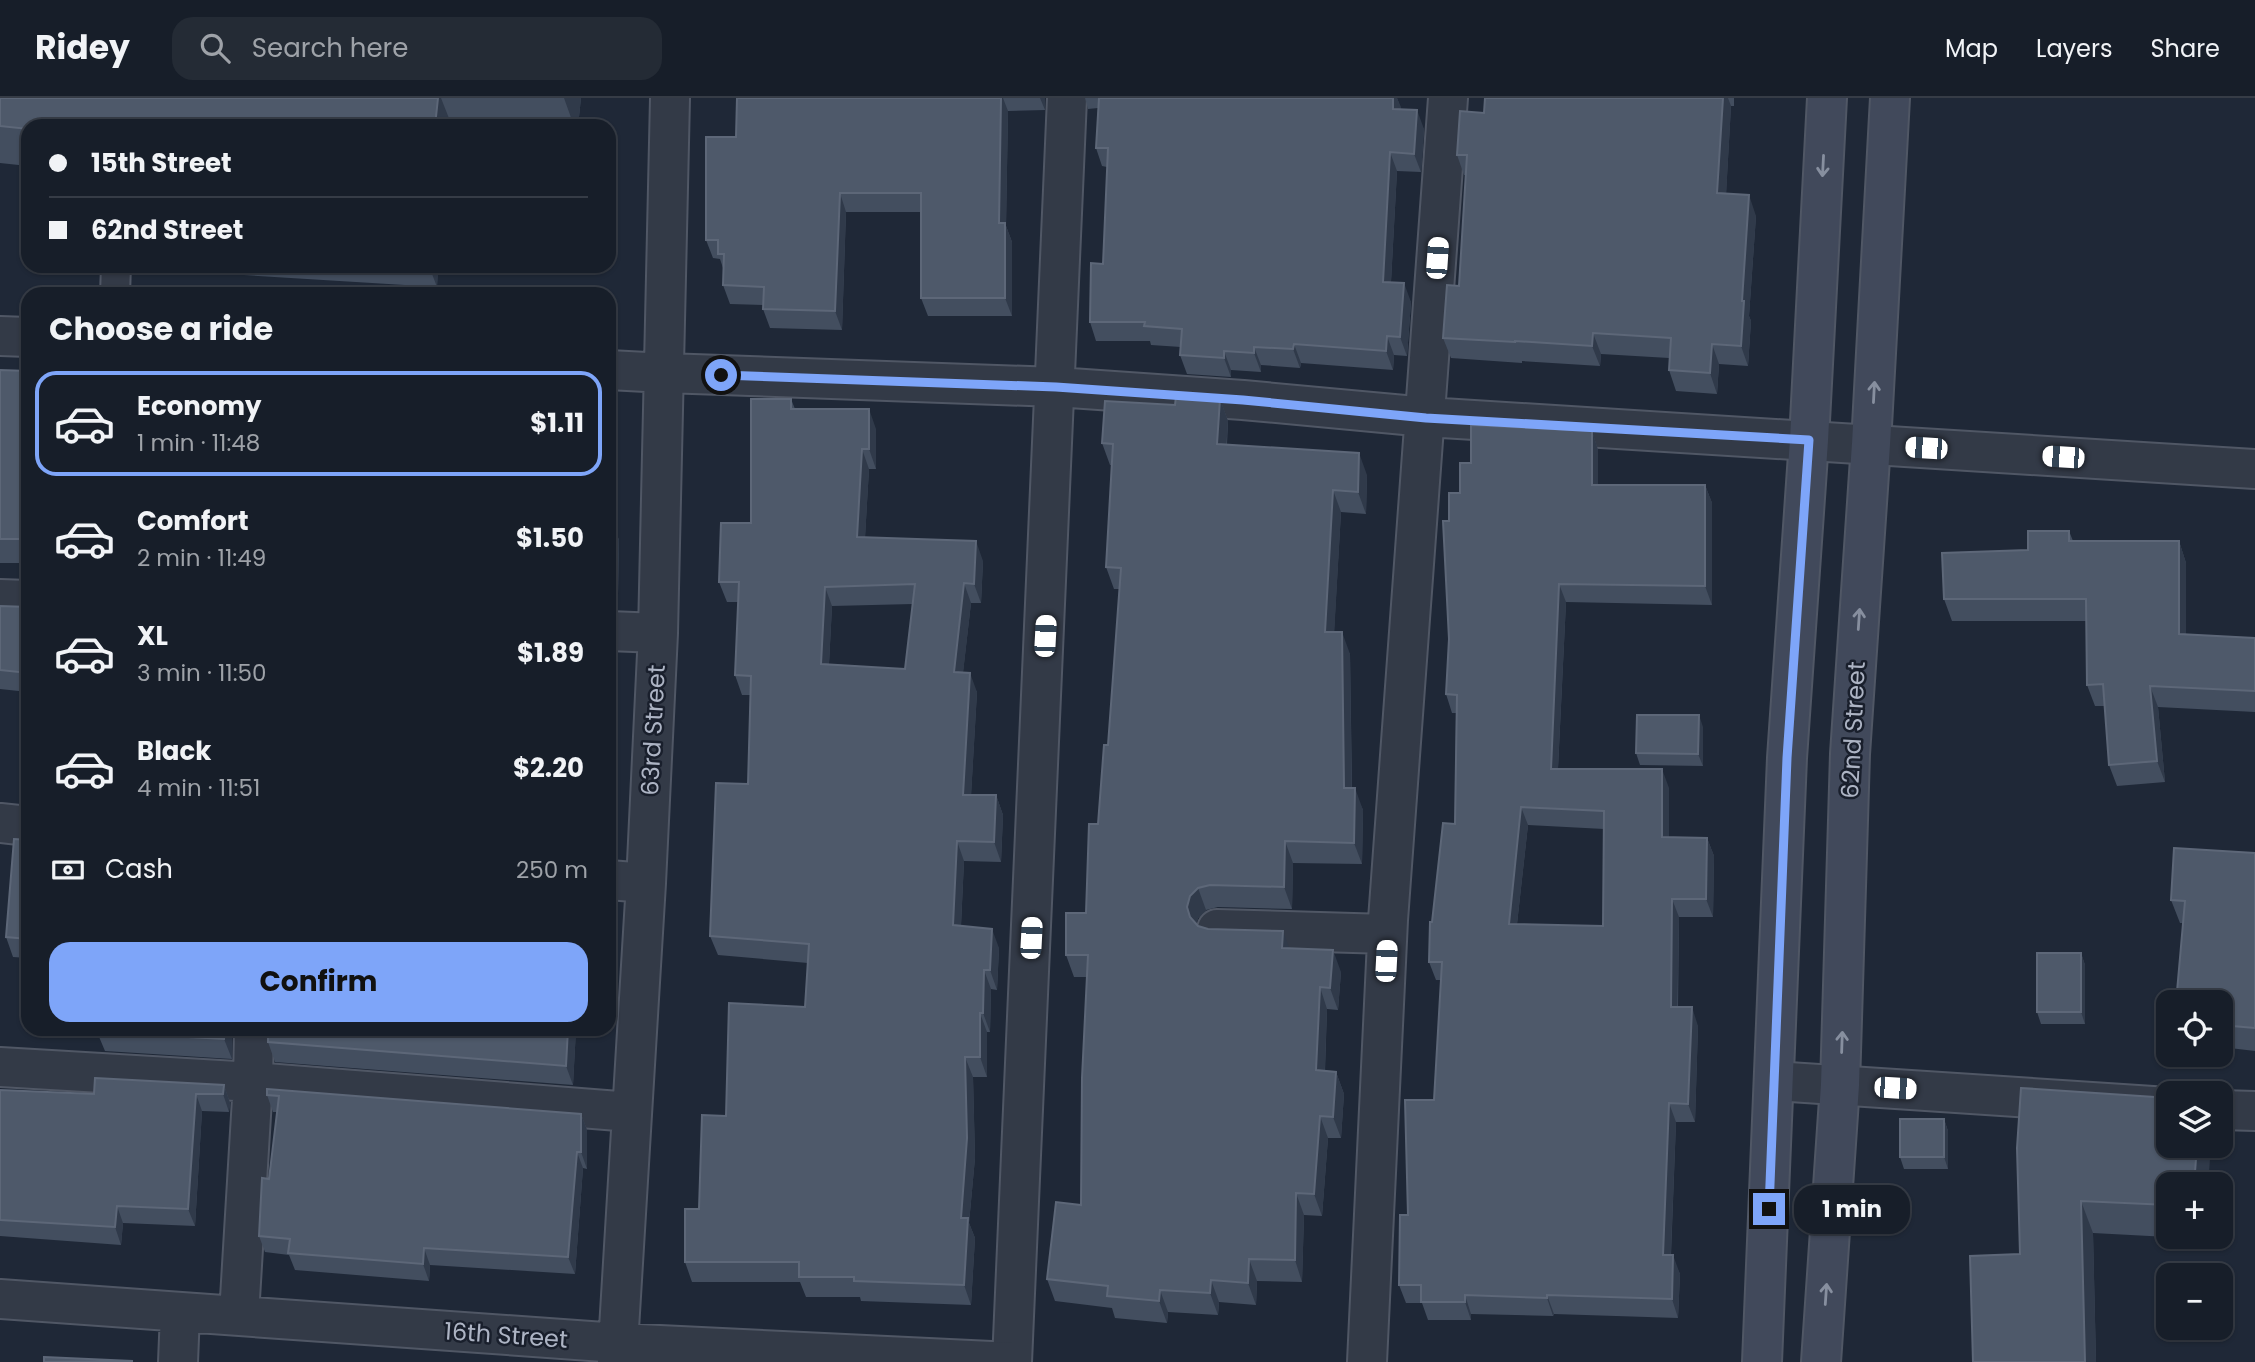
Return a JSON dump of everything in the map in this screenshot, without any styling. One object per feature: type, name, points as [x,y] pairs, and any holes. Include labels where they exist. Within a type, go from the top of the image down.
[{"type":"main road","points":[[1762,1362],[1787,758],[1809,440],[1827,98]]},
{"type":"main road","name":"62nd Street","points":[[1821,1362],[1840,1085],[1850,754],[1890,98]]},
{"type":"street","name":"63rd Street","points":[[618,1353],[631,1112],[628,881],[658,633],[670,98]]},
{"type":"street","points":[[1012,1362],[1067,98]]},
{"type":"street","points":[[1367,1362],[1387,934],[1448,98]]},
{"type":"street","points":[[0,336],[21,337]]},
{"type":"street","points":[[616,370],[1056,387],[1256,401],[1426,418],[2255,469]]},
{"type":"street","points":[[0,599],[21,600]]},
{"type":"street","points":[[616,631],[658,633]]},
{"type":"street","points":[[0,823],[21,825]]},
{"type":"street","points":[[1217,929],[1387,934]]},
{"type":"street","points":[[239,1315],[254,1036]]},
{"type":"street","points":[[0,1067],[253,1082],[631,1112]]},
{"type":"street","points":[[1775,1081],[2156,1106]]},
{"type":"street","points":[[2233,1110],[2255,1111]]},
{"type":"street","name":"16th Street","points":[[0,1299],[239,1315],[618,1353],[1012,1362]]},
{"type":"street","points":[[178,1362],[180,1313]]},
{"type":"building","points":[[0,98],[438,98],[436,119],[21,119],[21,128],[0,126]]},
{"type":"building","points":[[737,98],[1001,98],[999,223],[1005,223],[1005,298],[921,298],[921,193],[840,193],[835,311],[763,309],[764,287],[723,285],[724,254],[718,254],[718,240],[706,240],[706,137],[736,137]]},
{"type":"building","points":[[1099,98],[1393,98],[1393,109],[1417,110],[1414,154],[1390,152],[1383,282],[1404,283],[1400,337],[1387,336],[1386,351],[1294,344],[1293,349],[1254,347],[1254,353],[1224,351],[1224,358],[1180,355],[1182,329],[1144,326],[1145,322],[1090,322],[1091,263],[1103,264],[1108,148],[1096,148]]},
{"type":"building","points":[[1485,98],[1723,98],[1717,193],[1749,195],[1741,346],[1712,344],[1710,373],[1669,370],[1671,338],[1593,333],[1592,346],[1443,338],[1447,285],[1459,286],[1467,155],[1457,155],[1460,111],[1484,113]]},
{"type":"building","points":[[0,370],[21,371],[21,539],[0,539]]},
{"type":"building","points":[[1176,396],[1220,399],[1217,444],[1359,453],[1358,492],[1333,490],[1325,632],[1342,632],[1344,788],[1355,788],[1354,843],[1285,841],[1284,887],[1210,885],[1198,888],[1190,896],[1187,907],[1190,917],[1198,926],[1208,929],[1283,931],[1282,948],[1333,950],[1330,988],[1320,987],[1316,1070],[1336,1072],[1333,1117],[1320,1116],[1314,1194],[1296,1193],[1295,1260],[1249,1259],[1248,1283],[1211,1280],[1210,1293],[1160,1290],[1159,1301],[1107,1296],[1108,1286],[1047,1279],[1056,1202],[1081,1205],[1082,1078],[1088,955],[1066,955],[1066,913],[1086,913],[1089,824],[1098,824],[1104,745],[1108,745],[1121,568],[1106,567],[1113,444],[1102,443],[1105,401],[1175,405]]},
{"type":"building","points":[[751,399],[791,399],[791,409],[869,409],[869,449],[862,449],[857,537],[976,541],[974,584],[964,583],[954,672],[970,673],[963,795],[996,795],[994,842],[957,841],[953,925],[992,929],[990,970],[984,970],[980,1057],[965,1057],[967,1138],[961,1218],[968,1218],[964,1285],[854,1281],[854,1277],[799,1277],[799,1262],[685,1262],[685,1209],[699,1209],[702,1115],[726,1116],[729,1003],[805,1007],[809,944],[710,936],[716,783],[748,784],[751,676],[735,675],[739,582],[719,582],[721,523],[751,523]],"holes":[[[915,584],[905,669],[821,664],[825,587]]]},
{"type":"building","points":[[1471,425],[1592,431],[1592,485],[1705,485],[1705,586],[1559,584],[1551,769],[1662,769],[1662,837],[1707,838],[1706,899],[1672,899],[1671,1007],[1692,1007],[1688,1104],[1669,1103],[1663,1255],[1673,1255],[1672,1299],[1465,1295],[1465,1302],[1421,1302],[1421,1285],[1399,1285],[1400,1215],[1408,1215],[1405,1100],[1434,1100],[1442,962],[1429,962],[1430,922],[1443,823],[1455,824],[1457,695],[1446,694],[1449,639],[1443,521],[1449,521],[1449,493],[1460,493],[1460,463],[1471,463]],"holes":[[[1521,807],[1604,811],[1603,926],[1509,924]]]},
{"type":"building","points":[[2028,531],[2069,531],[2069,541],[2179,541],[2179,634],[2255,638],[2255,691],[2150,686],[2157,761],[2109,765],[2103,684],[2087,685],[2086,599],[1944,599],[1942,553],[2028,550]]},
{"type":"building","points":[[0,606],[21,607],[21,672],[0,670]]},
{"type":"building","points":[[1637,715],[1699,715],[1698,754],[1636,753]]},
{"type":"building","points":[[14,839],[21,840],[21,938],[6,937]]},
{"type":"building","points":[[2174,848],[2255,853],[2255,1028],[2233,1026],[2233,990],[2177,990],[2185,901],[2171,900]]},
{"type":"building","points":[[2037,953],[2081,953],[2081,1012],[2037,1012]]},
{"type":"building","points":[[170,1036],[224,1036],[224,1039]]},
{"type":"building","points":[[268,1036],[568,1036],[566,1066],[268,1042]]},
{"type":"building","points":[[95,1078],[224,1085],[223,1094],[196,1094],[188,1209],[117,1206],[115,1227],[0,1220],[0,1090],[94,1094]]},
{"type":"building","points":[[2021,1088],[2156,1097],[2156,1158],[2196,1158],[2195,1172],[2156,1172],[2156,1204],[2081,1201],[2085,1362],[1973,1362],[1970,1256],[2020,1254],[2017,1148]]},
{"type":"building","points":[[267,1089],[581,1114],[581,1152],[577,1152],[568,1257],[424,1248],[423,1264],[288,1253],[290,1239],[259,1236],[262,1178],[269,1179],[279,1096],[267,1095]]},
{"type":"building","points":[[1900,1119],[1944,1119],[1944,1157],[1900,1157]]},
{"type":"building","points":[[44,1357],[133,1361],[44,1362]]},
{"type":"route","points":[[721,375],[1056,387],[1350,408],[1426,418],[1809,440],[1787,758],[1769,1209]]}]
